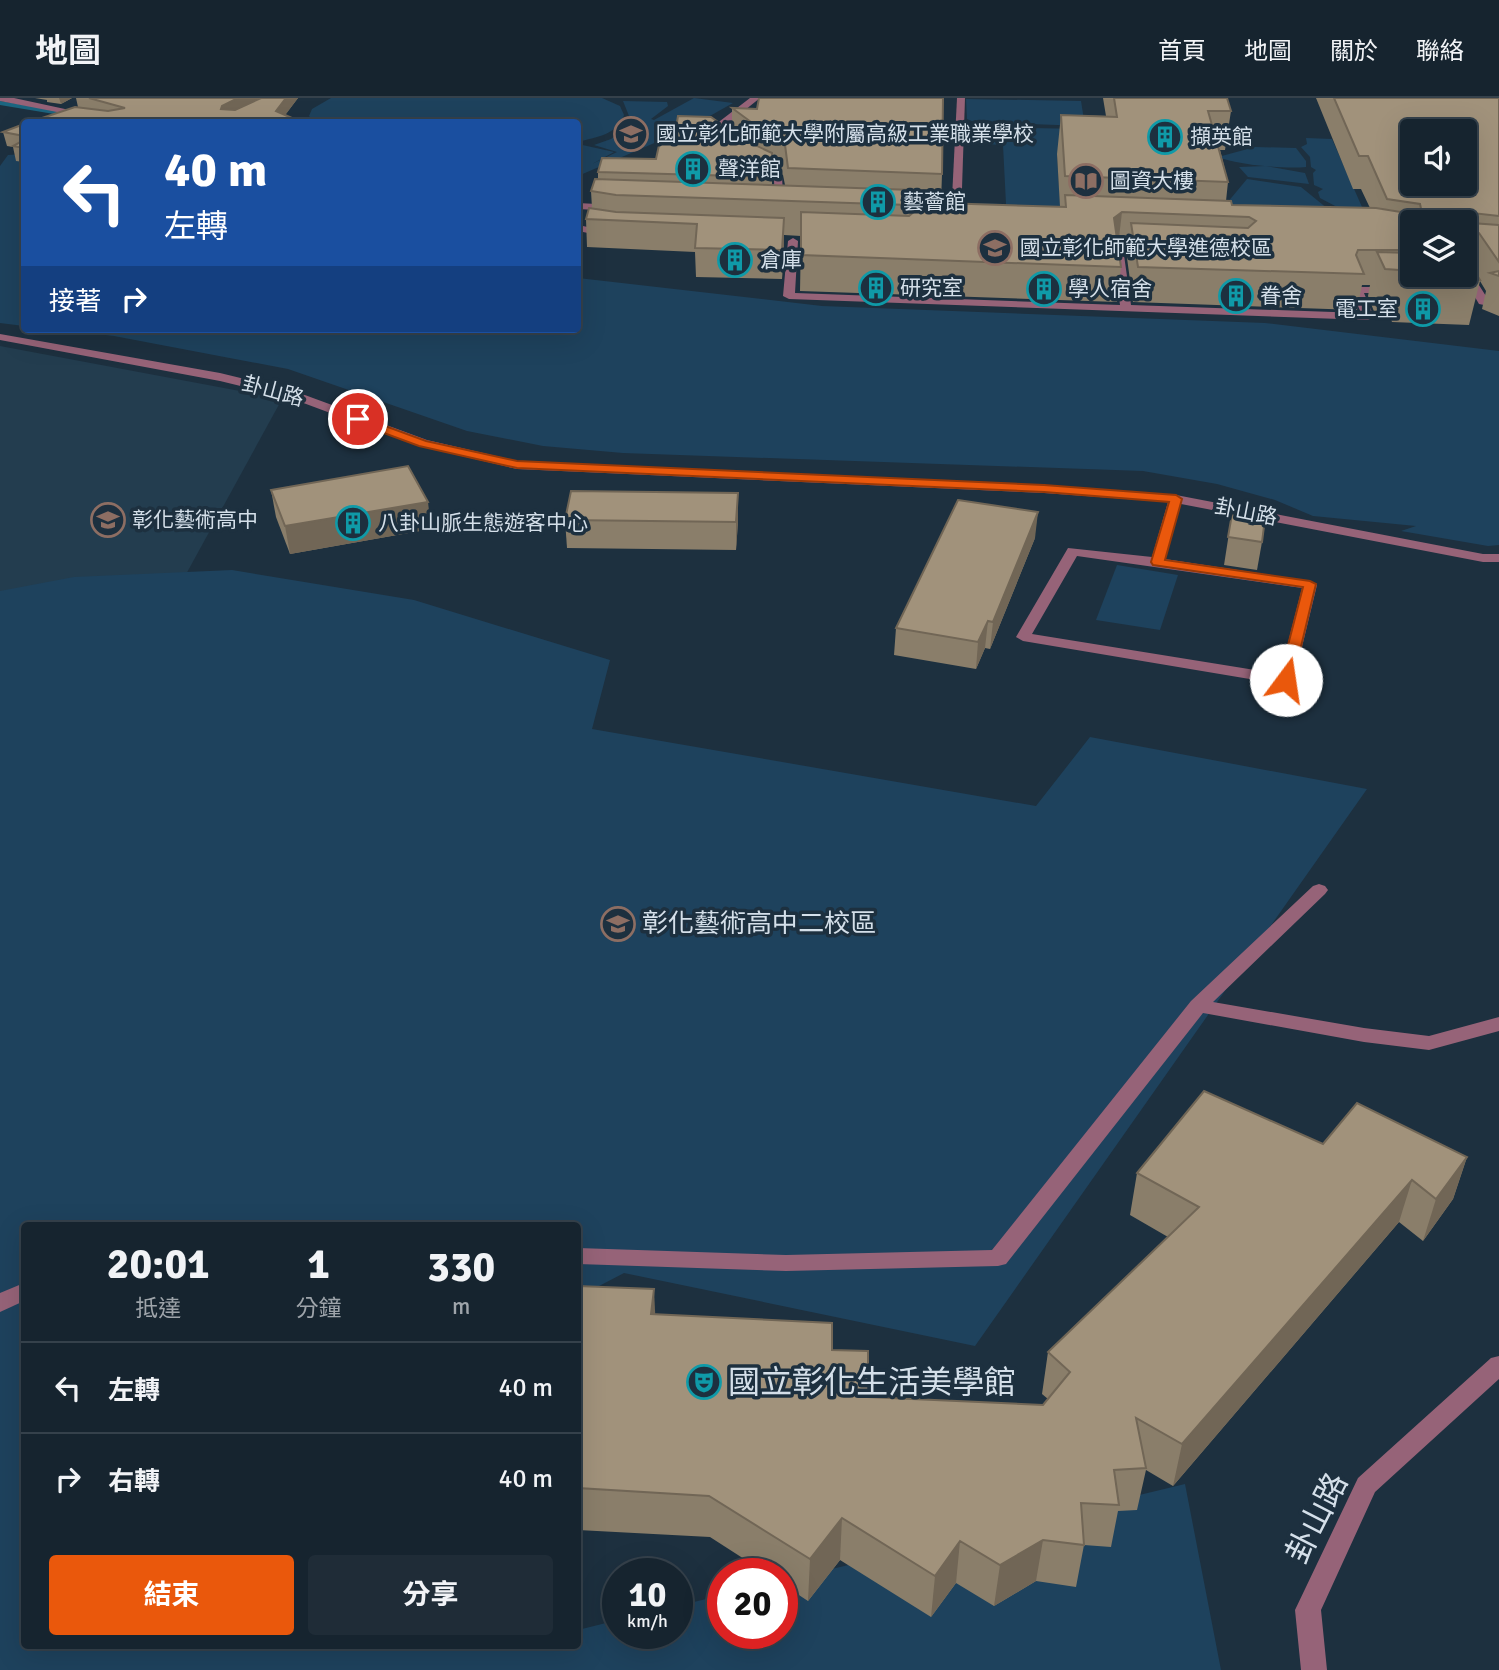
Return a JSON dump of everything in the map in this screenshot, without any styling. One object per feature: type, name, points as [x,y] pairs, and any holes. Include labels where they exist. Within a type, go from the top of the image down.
[{"type":"street","points":[[0,98],[98,119]]},
{"type":"street","points":[[720,145],[710,133],[756,98]]},
{"type":"street","points":[[961,98],[951,218],[969,219]]},
{"type":"street","points":[[61,111],[73,104]]},
{"type":"street","points":[[77,119],[84,117]]},
{"type":"street","points":[[738,158],[779,179],[780,212]]},
{"type":"street","points":[[581,206],[631,209]]},
{"type":"street","points":[[768,212],[794,213]]},
{"type":"street","points":[[581,229],[617,236]]},
{"type":"street","points":[[779,241],[806,242]]},
{"type":"street","points":[[793,241],[789,296],[1368,317],[1357,289],[1411,290]]},
{"type":"street","points":[[1126,307],[1118,252],[1159,254]]},
{"type":"street","points":[[1474,287],[1485,304]]},
{"type":"street","points":[[1464,292],[1478,293]]},
{"type":"street","name":"卦山路","points":[[0,337],[220,377],[294,395],[423,443],[517,465],[1044,489],[1176,499],[1483,558],[1499,558]]},
{"type":"street","points":[[1157,562],[1176,499]]},
{"type":"street","points":[[1073,551],[1157,562],[1310,584],[1286,680],[1023,637],[1073,551]]},
{"type":"street","points":[[581,1256],[786,1263],[998,1258],[1198,1006],[1319,890]]},
{"type":"street","points":[[1198,1006],[1364,1035],[1429,1043],[1499,1024]]},
{"type":"street","points":[[0,1303],[21,1293]]},
{"type":"street","name":"卦山路","points":[[1314,1670],[1308,1610],[1366,1485],[1499,1365]]},
{"type":"shaded area","points":[[331,98],[602,98],[620,106],[624,115],[611,131],[581,141],[581,119],[312,119],[309,116],[312,109]]},
{"type":"shaded area","points":[[694,98],[733,103],[692,126],[662,121],[689,128],[581,175],[581,145],[614,152],[592,164],[617,152],[594,145],[611,139],[628,127],[629,116],[623,101],[667,102],[668,106],[651,119],[654,120]]},
{"type":"shaded area","points":[[966,99],[1081,101],[1085,126],[974,122],[967,119]]},
{"type":"shaded area","points":[[982,127],[1085,129],[1057,155],[1060,203],[1218,208],[965,213],[965,203],[1006,204],[1003,145],[967,143],[968,130]]},
{"type":"shaded area","points":[[1306,138],[1332,139],[1362,207],[1337,207],[1320,198],[1318,192],[1323,189],[1314,185],[1313,173],[1316,170],[1311,167],[1310,157],[1301,147],[1307,144]]},
{"type":"shaded area","points":[[1255,147],[1296,148],[1306,161],[1306,167],[1262,166],[1218,157]]},
{"type":"shaded area","points":[[21,154],[21,326],[0,323],[0,166],[8,155]]},
{"type":"shaded area","points":[[1266,166],[1305,173],[1309,184],[1248,177],[1239,167]]},
{"type":"shaded area","points":[[1247,179],[1301,187],[1328,209],[1237,225],[1227,203]]},
{"type":"shaded area","points":[[581,278],[822,306],[1265,323],[1499,351],[1499,545],[1488,546],[1401,531],[1416,526],[1313,516],[1275,500],[1217,484],[1143,471],[623,453],[543,446],[467,431],[288,369],[88,333],[581,333]]},
{"type":"shaded area","name":"彰化藝術高中","points":[[0,346],[282,399],[150,640],[0,649]]},
{"type":"shaded area","points":[[1117,565],[1178,575],[1160,630],[1096,620]]},
{"type":"shaded area","name":"彰化藝術高中二校區","points":[[232,570],[414,600],[610,660],[592,729],[1036,806],[1090,737],[1367,789],[975,1346],[624,1273],[581,1295],[581,1222],[21,1222],[21,1649],[581,1649],[581,1629],[602,1624],[602,1649],[693,1649],[693,1602],[707,1599],[707,1649],[798,1649],[798,1577],[1185,1484],[1221,1670],[0,1670],[0,591],[74,577]]},
{"type":"building","points":[[89,98],[238,98],[221,109],[235,110],[261,98],[286,98],[276,111],[294,119],[39,119],[75,107],[108,111],[125,108]]},
{"type":"building","points":[[759,98],[943,98],[942,174],[788,168],[784,137],[751,122],[732,108],[757,109]]},
{"type":"building","points":[[1114,98],[1227,98],[1231,111],[1208,111],[1228,182],[1065,176],[1061,115],[1117,117]]},
{"type":"building","points":[[1334,98],[1499,98],[1499,216],[1477,213],[1477,210],[1421,210],[1420,204],[1387,199],[1368,156],[1359,156]]},
{"type":"building","points":[[678,116],[711,117],[742,139],[772,153],[772,177],[598,172],[602,158],[656,159],[663,127],[676,128]]},
{"type":"building","points":[[21,125],[21,135],[3,132]]},
{"type":"building","points":[[595,179],[942,191],[941,203],[1066,207],[1065,195],[1231,201],[1232,205],[1376,208],[1400,212],[1400,250],[1358,250],[1356,255],[1364,274],[1138,267],[1131,223],[1248,228],[1256,221],[1249,217],[1122,212],[1114,218],[1121,267],[801,255],[801,212],[909,216],[916,210],[909,205],[616,195],[591,191]]},
{"type":"building","points":[[589,208],[616,212],[784,218],[782,250],[695,248],[697,224],[586,219]]},
{"type":"building","points":[[1477,223],[1499,225],[1499,262],[1479,233]]},
{"type":"building","points":[[1377,252],[1400,253],[1400,272],[1385,269]]},
{"type":"building","points":[[408,466],[428,502],[285,526],[271,490]]},
{"type":"building","points":[[571,491],[738,493],[736,522],[565,520]]},
{"type":"building","points":[[958,500],[1038,512],[993,622],[988,621],[978,642],[896,628]]},
{"type":"building","points":[[1232,514],[1265,518],[1262,542],[1228,537]]},
{"type":"building","name":"國立彰化生活美學館","points":[[1204,1091],[1323,1144],[1357,1103],[1467,1157],[1436,1199],[1412,1180],[1182,1444],[1136,1418],[1146,1468],[1114,1470],[1119,1505],[1081,1503],[1084,1545],[1043,1540],[1000,1565],[960,1541],[935,1576],[842,1518],[810,1559],[709,1496],[581,1488],[581,1286],[654,1289],[651,1314],[832,1323],[832,1350],[868,1351],[868,1397],[1043,1405],[1070,1372],[1048,1352],[1199,1207],[1137,1173]]},
{"type":"waterway","points":[[0,103],[72,115]]},
{"type":"place","name":"國立彰化師範大學附屬高級工業職業學校","points":[[631,134]]},
{"type":"place","name":"擷英館","points":[[1165,137]]},
{"type":"place","name":"聲洋館","points":[[693,169]]},
{"type":"place","name":"圖資大樓","points":[[1086,181]]},
{"type":"place","name":"藝薈館","points":[[878,202]]},
{"type":"place","name":"國立彰化師範大學進德校區","points":[[995,248]]},
{"type":"place","name":"倉庫","points":[[735,260]]},
{"type":"place","name":"研究室","points":[[876,288]]},
{"type":"place","name":"學人宿舍","points":[[1044,289]]},
{"type":"place","name":"眷舍","points":[[1236,296]]},
{"type":"place","name":"電工室","points":[[1423,309]]},
{"type":"place","name":"彰化藝術高中","points":[[108,520]]},
{"type":"place","name":"八卦山脈生態遊客中心","points":[[353,523]]},
{"type":"place","name":"彰化藝術高中二校區","points":[[618,924]]},
{"type":"place","name":"國立彰化生活美學館","points":[[704,1382]]},
{"type":"route","points":[[358,419],[460,454],[517,465],[1044,489],[1176,499],[1157,562],[1310,584],[1286,680]]}]
